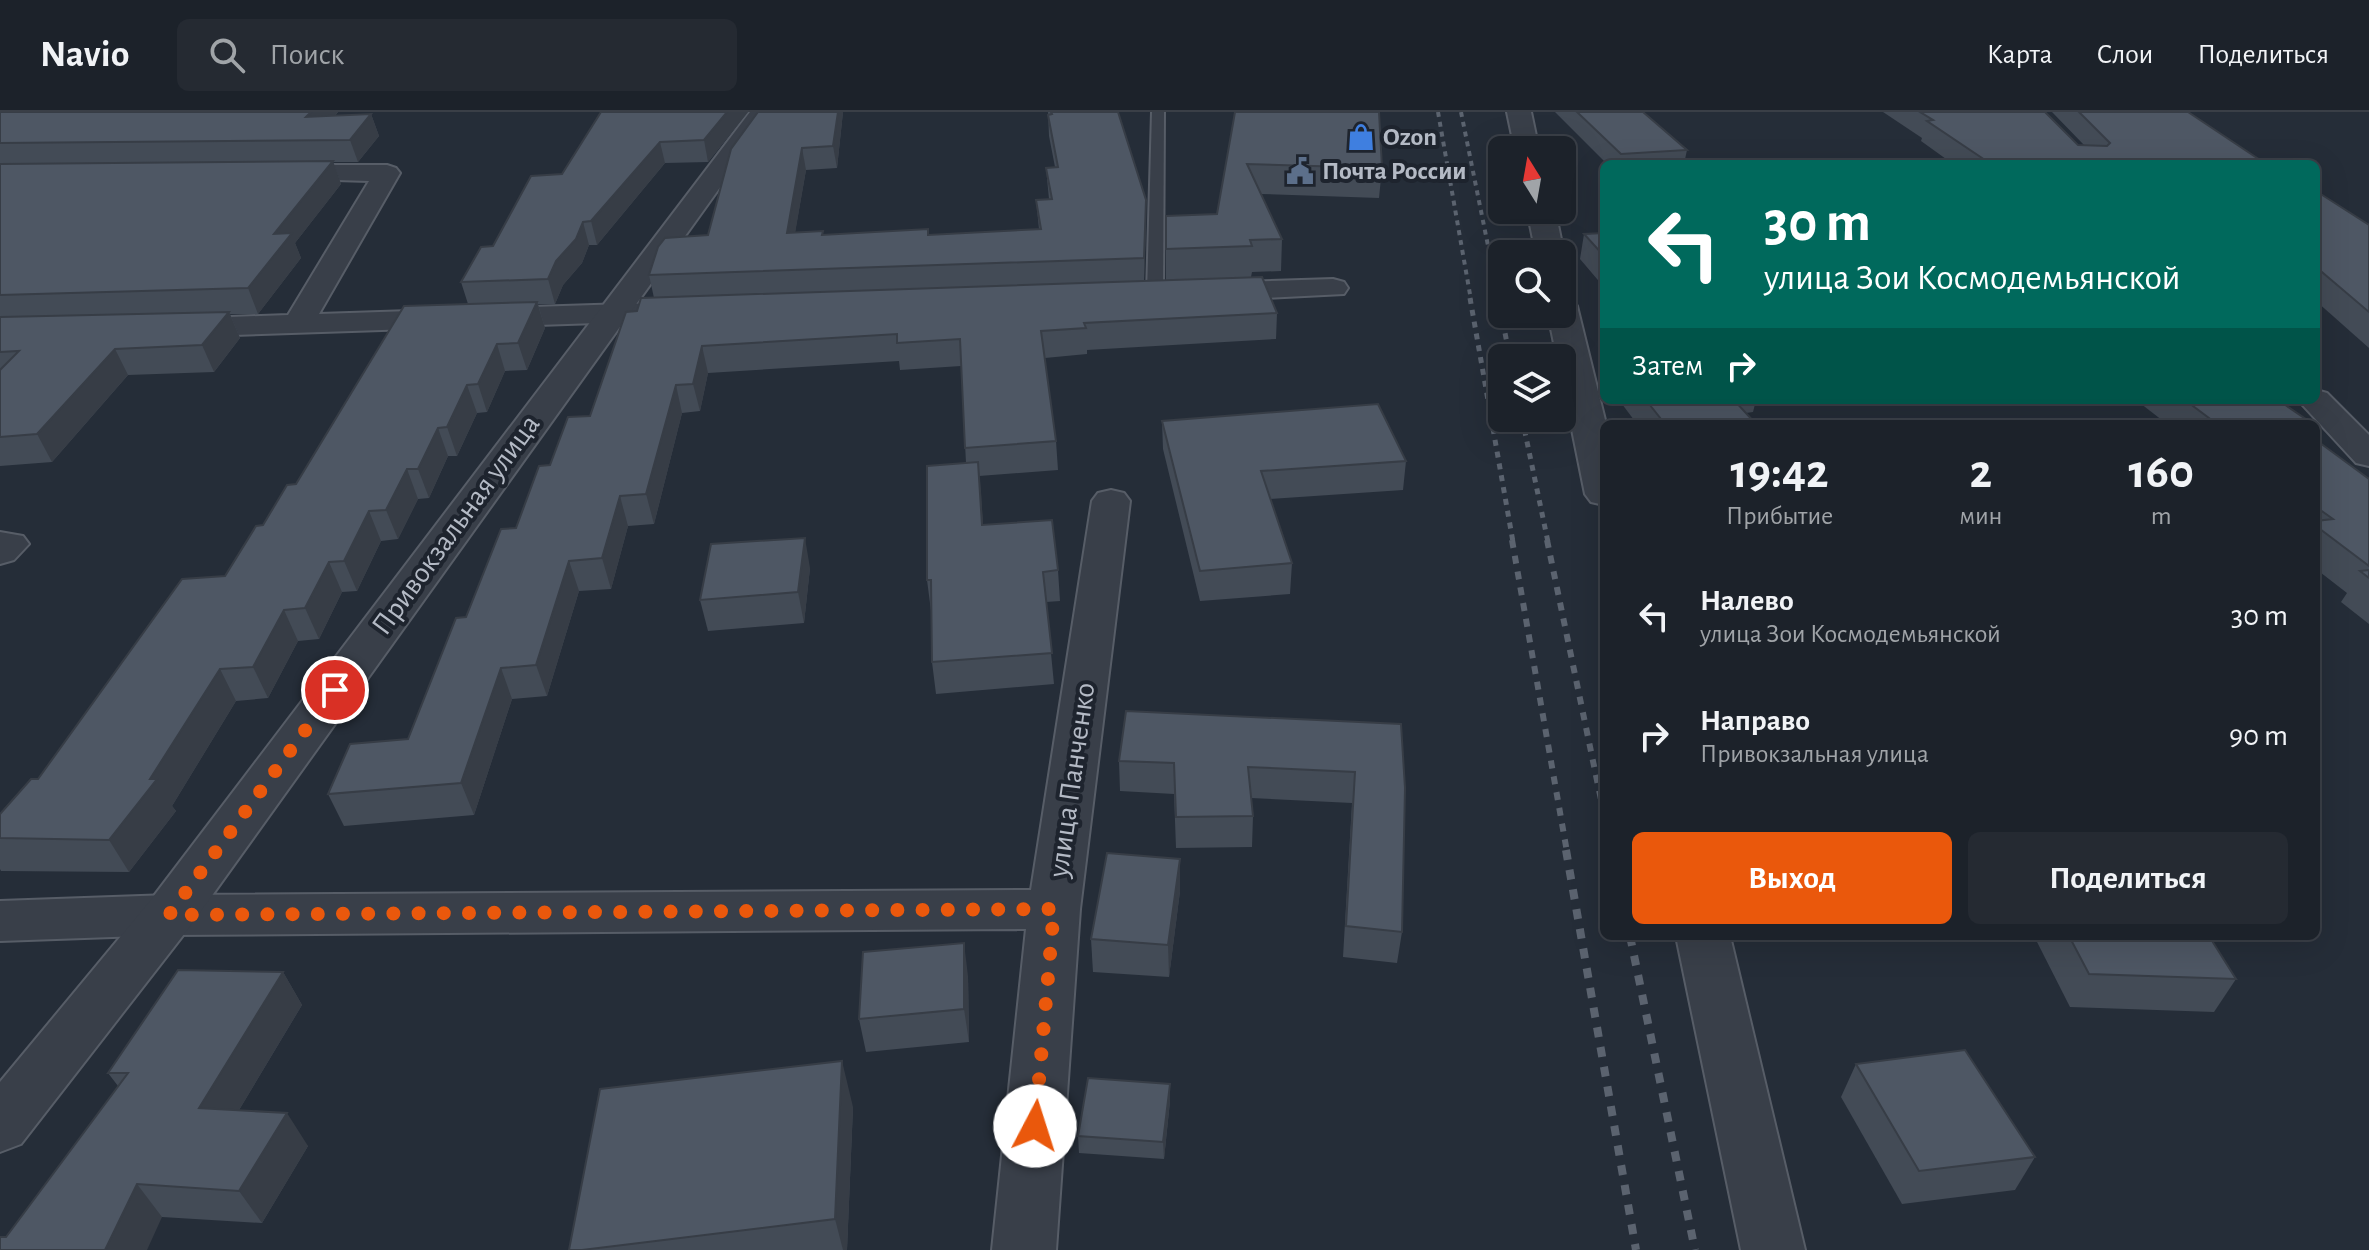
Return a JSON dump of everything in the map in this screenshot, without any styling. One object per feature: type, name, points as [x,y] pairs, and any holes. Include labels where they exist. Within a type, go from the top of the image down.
[{"type":"street","name":"Привокзальная улица","points":[[0,1126],[169,915],[762,112]]},
{"type":"street","points":[[1519,112],[1524,136]]},
{"type":"street","points":[[248,174],[387,173],[297,325]]},
{"type":"street","points":[[1124,295],[1333,288]]},
{"type":"street","points":[[141,328],[689,311]]},
{"type":"street","points":[[1567,328],[1600,476]]},
{"type":"street","points":[[2319,404],[2369,455]]},
{"type":"street","name":"улица Панченко","points":[[1024,1250],[1054,909],[1111,501]]},
{"type":"street","points":[[0,544],[9,544],[0,552]]},
{"type":"street","points":[[0,921],[169,915],[1054,909]]},
{"type":"street","points":[[1704,940],[1773,1250]]},
{"type":"lane","points":[[1155,294],[1158,112]]},
{"type":"building","points":[[0,112],[311,112],[306,117],[371,114],[350,140],[0,143]]},
{"type":"building","points":[[601,112],[727,112],[704,140],[660,142],[591,221],[583,222],[576,239],[556,261],[548,279],[461,282],[481,247],[493,246],[531,176],[562,174]]},
{"type":"building","points":[[758,112],[838,112],[833,146],[802,148],[787,233],[823,231],[822,235],[928,229],[928,235],[1041,229],[1036,200],[1052,199],[1046,168],[1058,167],[1048,115],[1051,112],[1118,112],[1146,200],[1144,258],[649,275],[658,247],[665,238],[708,235],[731,149]]},
{"type":"building","points":[[1235,112],[1379,112],[1382,168],[1247,164],[1282,239],[1250,240],[1252,246],[1166,249],[1166,216],[1217,214]]},
{"type":"building","points":[[1577,112],[1643,112],[1687,150],[1621,154]]},
{"type":"building","points":[[1920,112],[2045,112],[2078,145],[2107,146],[2110,143],[2079,112],[2188,112],[2260,160],[1985,160],[1927,121],[1933,120]]},
{"type":"building","points":[[333,161],[274,234],[292,233],[248,288],[0,295],[0,164]]},
{"type":"building","points":[[2320,194],[2369,225],[2369,312],[2320,270]]},
{"type":"building","points":[[1600,233],[1600,252],[1584,234]]},
{"type":"building","points":[[1262,277],[1277,313],[1084,323],[1086,328],[1041,331],[1056,441],[965,448],[960,339],[897,343],[897,334],[702,346],[693,384],[676,385],[646,494],[620,496],[602,558],[569,561],[536,665],[501,668],[461,783],[328,794],[350,744],[408,739],[456,618],[466,617],[501,529],[516,528],[539,466],[550,465],[568,417],[590,416],[626,312],[637,311],[641,298]]},
{"type":"building","points":[[537,302],[518,343],[497,344],[478,384],[467,385],[447,427],[438,428],[418,469],[407,469],[386,510],[369,511],[344,561],[329,562],[305,608],[284,610],[253,667],[220,669],[150,779],[157,779],[109,840],[0,838],[0,814],[31,779],[38,779],[182,579],[225,576],[256,526],[263,525],[287,485],[296,484],[404,306]]},
{"type":"building","points":[[229,312],[202,345],[115,349],[37,434],[0,437],[0,370],[19,351],[0,352],[0,317]]},
{"type":"building","points":[[1378,404],[1406,461],[1261,471],[1292,563],[1200,571],[1162,421]]},
{"type":"building","points":[[1649,404],[1738,404],[1752,420],[1662,420]]},
{"type":"building","points":[[2190,404],[2284,404],[2307,420],[2212,420]]},
{"type":"building","points":[[2320,443],[2369,479],[2369,566],[2320,529],[2320,521],[2333,519],[2320,510]]},
{"type":"building","points":[[978,462],[982,525],[1052,520],[1058,570],[1043,572],[1052,653],[932,662],[931,580],[927,580],[927,466]]},
{"type":"building","points":[[805,538],[798,592],[700,600],[711,544]]},
{"type":"building","points":[[1126,711],[1401,724],[1405,788],[1402,932],[1346,926],[1355,772],[1248,767],[1253,816],[1176,817],[1174,763],[1119,761]]},
{"type":"building","points":[[1107,853],[1180,859],[1168,945],[1091,939]]},
{"type":"building","points":[[2071,940],[2212,940],[2236,979],[2089,974]]},
{"type":"building","points":[[964,943],[964,1009],[859,1019],[863,952]]},
{"type":"building","points":[[178,970],[283,972],[199,1108],[287,1113],[239,1191],[137,1184],[105,1250],[0,1250],[0,1237],[6,1237],[128,1073],[108,1073]]},
{"type":"building","points":[[1965,1050],[2035,1157],[1919,1171],[1856,1064]]},
{"type":"building","points":[[842,1061],[835,1219],[569,1250],[600,1089]]},
{"type":"building","points":[[1088,1078],[1170,1084],[1163,1142],[1078,1136]]},
{"type":"railway","points":[[1438,112],[1471,300]]},
{"type":"railway","points":[[1461,112],[1488,246]]},
{"type":"railway","points":[[1470,298],[1513,542]]},
{"type":"railway","points":[[1504,328],[1507,344]]},
{"type":"railway","points":[[1525,432],[1548,542]]},
{"type":"railway","points":[[1512,540],[1567,852]]},
{"type":"railway","points":[[1547,540],[1600,795]]},
{"type":"railway","points":[[1566,850],[1636,1250]]},
{"type":"railway","points":[[1631,940],[1695,1250]]},
{"type":"place","name":"Ozon","points":[[1361,137]]},
{"type":"place","name":"Почта России","points":[[1300,171]]},
{"type":"route","points":[[335,690],[169,915],[1054,909],[1035,1126]]}]
